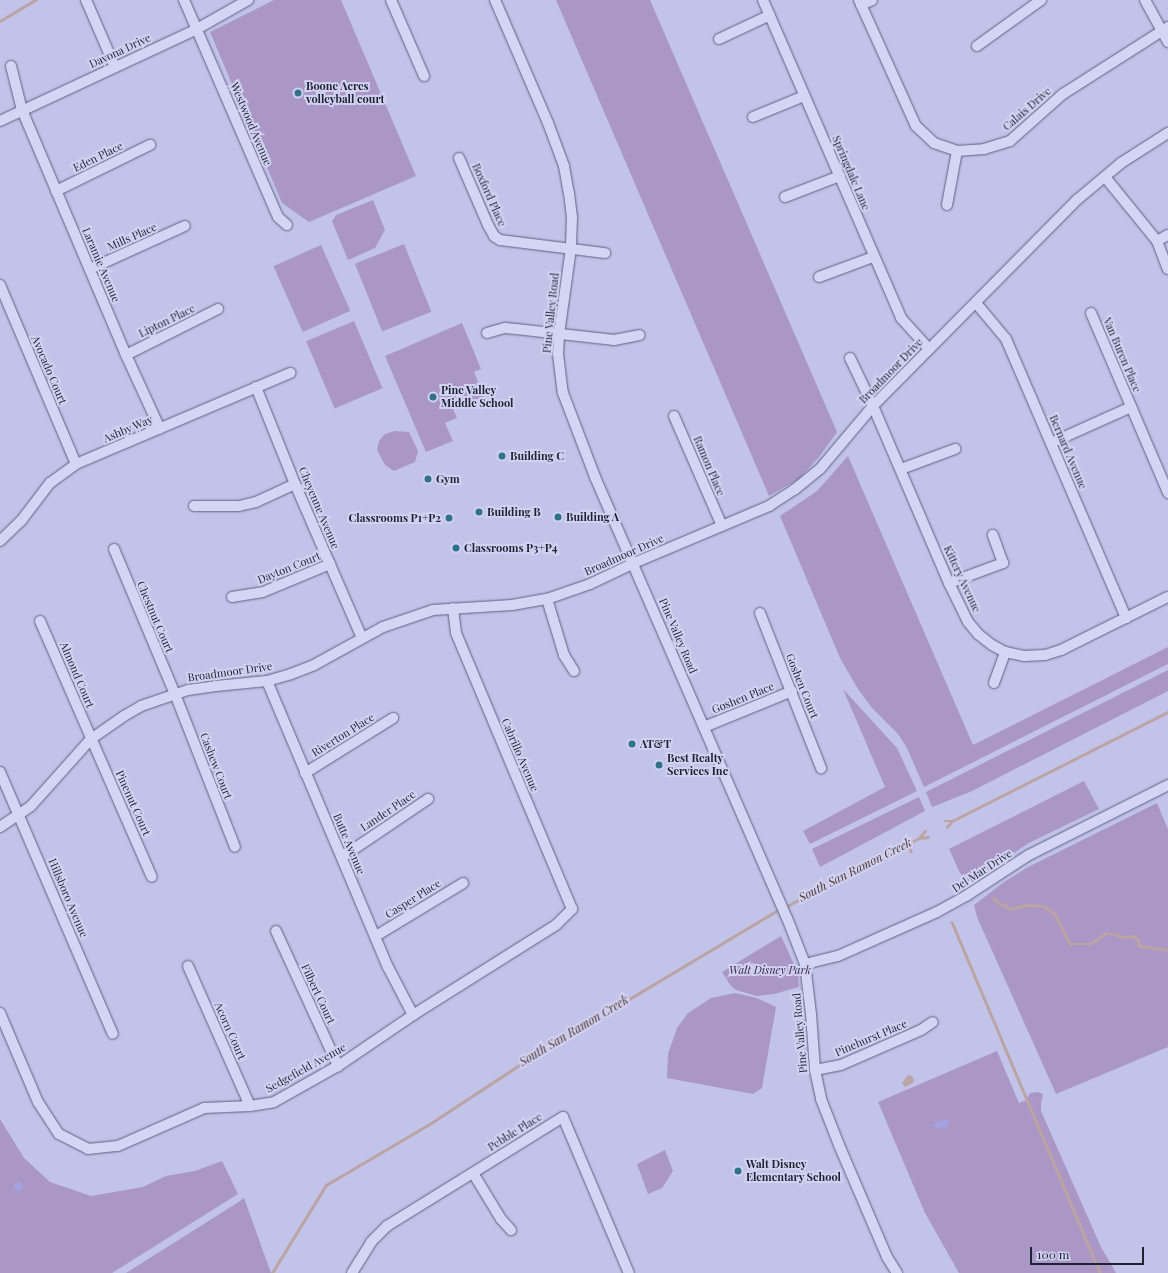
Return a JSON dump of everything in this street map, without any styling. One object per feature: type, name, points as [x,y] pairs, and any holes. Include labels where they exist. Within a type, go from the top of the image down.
[{"type":"street","points":[[86,0],[115,67]]},
{"type":"street","name":"Westwood Avenue","points":[[184,0],[278,217],[287,225]]},
{"type":"street","name":"Davona Drive","points":[[0,121],[197,29],[248,0]]},
{"type":"street","points":[[391,0],[424,76]]},
{"type":"street","name":"Pine Valley Road","points":[[495,0],[548,123],[564,166],[571,209],[571,248],[559,335],[558,354],[563,393],[595,477],[634,563],[780,902],[805,964],[811,1014],[815,1070],[821,1099],[887,1257],[897,1273]]},
{"type":"street","name":"Springdale Lane","points":[[763,0],[901,318],[929,349]]},
{"type":"street","points":[[860,2],[872,0]]},
{"type":"street","points":[[977,46],[1041,0]]},
{"type":"street","points":[[1145,0],[1165,29],[1168,42]]},
{"type":"street","name":"Calais Drive","points":[[860,2],[916,126],[934,143],[957,151],[984,148],[1010,141],[1063,94],[1165,29]]},
{"type":"street","points":[[719,39],[770,15]]},
{"type":"street","name":"Laramie Avenue","points":[[11,66],[22,110],[126,355],[160,429]]},
{"type":"street","points":[[753,117],[804,96]]},
{"type":"street","name":"Broadmoor Drive","points":[[0,827],[31,806],[91,739],[141,706],[175,694],[216,686],[267,681],[314,666],[362,638],[411,616],[433,610],[512,605],[547,600],[590,584],[634,563],[769,506],[794,490],[820,469],[873,406],[1078,199],[1121,163],[1168,133]]},
{"type":"street","name":"Eden Place","points":[[56,191],[150,145]]},
{"type":"street","points":[[946,204],[957,151]]},
{"type":"street","name":"Boxford Place","points":[[459,158],[494,236],[500,240],[605,253]]},
{"type":"street","points":[[785,197],[840,176]]},
{"type":"street","points":[[1105,177],[1157,241],[1168,269]]},
{"type":"street","name":"Mills Place","points":[[90,269],[185,226]]},
{"type":"street","points":[[1157,241],[1168,235]]},
{"type":"street","points":[[819,276],[874,257]]},
{"type":"street","name":"Avocado Court","points":[[0,285],[3,301],[76,464]]},
{"type":"street","name":"Bernard Avenue","points":[[976,303],[1006,339],[1126,618]]},
{"type":"street","name":"Lipton Place","points":[[126,355],[218,309]]},
{"type":"street","name":"Van Buren Place","points":[[1091,313],[1168,493]]},
{"type":"street","points":[[487,333],[505,328],[614,340],[640,334]]},
{"type":"street","name":"Kittery Avenue","points":[[850,358],[901,469],[949,583],[968,622],[978,634],[992,646],[1005,652],[1024,656],[1044,655],[1061,650],[1168,596]]},
{"type":"street","name":"Ashby Way","points":[[1,537],[21,521],[50,483],[76,464],[290,373]]},
{"type":"street","name":"Cheyenne Avenue","points":[[256,387],[295,484],[362,638]]},
{"type":"street","name":"Van Buren Place","points":[[1051,443],[1131,407]]},
{"type":"street","name":"Ramon Place","points":[[674,416],[722,526]]},
{"type":"street","points":[[901,469],[955,449]]},
{"type":"street","points":[[194,506],[240,506],[256,502],[295,484]]},
{"type":"street","points":[[949,583],[1003,563],[992,535]]},
{"type":"street","name":"Chestnut Court","points":[[114,549],[175,694]]},
{"type":"street","name":"Dayton Court","points":[[232,597],[263,592],[330,564]]},
{"type":"street","points":[[547,600],[564,655],[574,671]]},
{"type":"street","name":"Cabrillo Avenue","points":[[453,608],[456,633],[572,909]]},
{"type":"street","name":"Goshen Court","points":[[760,613],[792,691],[821,768]]},
{"type":"street","name":"Almond Court","points":[[40,621],[91,739]]},
{"type":"street","points":[[994,683],[1005,652]]},
{"type":"street","name":"Butte Avenue","points":[[267,681],[388,967],[413,1015]]},
{"type":"street","name":"Goshen Place","points":[[704,727],[792,691]]},
{"type":"street","name":"Cashew Court","points":[[175,694],[235,847]]},
{"type":"street","name":"Riverton Place","points":[[305,773],[393,718]]},
{"type":"street","name":"Pinenut Court","points":[[91,739],[152,877]]},
{"type":"street","name":"Hillsboro Avenue","points":[[0,772],[113,1034]]},
{"type":"street","name":"Del Mar Drive","points":[[805,964],[838,956],[937,912],[966,896],[1029,854],[1168,785]]},
{"type":"street","name":"Lander Place","points":[[342,857],[428,799]]},
{"type":"street","name":"Casper Place","points":[[376,936],[463,883]]},
{"type":"street","name":"Sedgefield Avenue","points":[[0,1013],[38,1102],[59,1134],[88,1149],[118,1146],[204,1108],[250,1106],[274,1102],[338,1066],[413,1015],[556,925],[572,909]]},
{"type":"street","name":"Filbert Court","points":[[276,931],[338,1066]]},
{"type":"street","name":"Acorn Court","points":[[188,966],[250,1106]]},
{"type":"street","name":"Pinehurst Place","points":[[815,1070],[841,1065],[921,1030],[933,1022]]},
{"type":"street","name":"Pebble Place","points":[[352,1273],[371,1242],[387,1226],[563,1117],[629,1273]]},
{"type":"street","points":[[473,1173],[502,1219],[511,1230]]},
{"type":"green space","points":[[274,0],[341,0],[416,176],[309,222],[282,203],[210,32]]},
{"type":"green space","points":[[556,0],[650,0],[837,432],[819,457],[799,479],[769,496]]},
{"type":"green space","points":[[373,200],[385,230],[375,248],[348,260],[332,221],[336,215]]},
{"type":"green space","points":[[404,244],[431,312],[382,332],[355,264]]},
{"type":"green space","points":[[321,245],[350,311],[303,332],[273,266]]},
{"type":"green space","points":[[354,321],[383,388],[335,409],[306,341]]},
{"type":"green space","points":[[462,323],[481,369],[474,372],[484,396],[453,409],[457,418],[445,423],[453,441],[426,452],[385,356]]},
{"type":"green space","points":[[395,431],[409,432],[418,451],[415,462],[394,471],[385,465],[377,450],[379,441],[385,434]]},
{"type":"green space","points":[[848,456],[973,745],[1168,647],[1168,664],[924,787],[907,748],[898,734],[872,708],[858,689],[840,658],[780,516],[817,491]]},
{"type":"green space","points":[[1168,670],[1168,691],[972,791],[932,807],[926,792]]},
{"type":"green space","points":[[843,689],[897,748],[917,791],[810,844],[803,831],[885,787]]},
{"type":"green space","points":[[1084,781],[1099,809],[1029,843],[968,883],[960,873],[949,849]]},
{"type":"green space","points":[[919,797],[925,811],[820,867],[812,849]]},
{"type":"green space","points":[[1157,803],[1168,829],[1168,1047],[1056,1094],[977,917],[974,905],[1004,882],[1028,867]]},
{"type":"green space","name":"Walt Disney Park","points":[[781,936],[798,973],[799,987],[774,994],[757,996],[736,990],[731,986],[722,972]]},
{"type":"green space","points":[[735,993],[757,998],[776,1007],[762,1088],[753,1094],[667,1078],[668,1054],[677,1028],[688,1013],[711,998]]},
{"type":"green space","points":[[997,1051],[1019,1103],[1026,1100],[1030,1093],[1038,1092],[1043,1094],[1041,1111],[1101,1247],[1116,1273],[959,1273],[925,1213],[878,1102]]},
{"type":"green space","points":[[0,1119],[24,1158],[50,1182],[91,1196],[143,1187],[166,1176],[195,1171],[222,1161],[238,1194],[112,1273],[0,1273]]},
{"type":"green space","points":[[665,1150],[673,1171],[662,1188],[648,1194],[637,1164]]},
{"type":"green space","points":[[244,1198],[271,1273],[126,1273],[237,1203]]},
{"type":"sand","points":[[945,1120],[949,1121],[947,1127],[937,1128],[934,1126],[936,1122]]},
{"type":"sand","points":[[18,1181],[23,1186],[18,1191],[13,1186]]},
{"type":"shaded area","points":[[908,1075],[912,1076],[914,1080],[913,1083],[905,1087],[902,1083]]},
{"type":"waterway","points":[[0,21],[35,0]]},
{"type":"waterway","name":"South San Ramon Creek","points":[[947,827],[952,821],[1168,712]]},
{"type":"waterway","name":"South San Ramon Creek","points":[[945,821],[951,821]]},
{"type":"waterway","name":"South San Ramon Creek","points":[[919,838],[925,831]]},
{"type":"waterway","name":"South San Ramon Creek","points":[[785,907],[919,838],[928,837]]},
{"type":"waterway","name":"South San Ramon Creek","points":[[907,844],[911,851]]},
{"type":"waterway","points":[[993,898],[1000,904],[1007,906],[1010,909],[1026,905],[1044,906],[1055,914],[1070,944],[1090,944],[1105,934],[1114,934],[1121,937],[1132,936],[1138,939],[1139,945],[1141,946],[1168,950]]},
{"type":"waterway","name":"South San Ramon Creek","points":[[272,1273],[326,1185],[428,1125],[524,1062],[780,909]]},
{"type":"waterway","points":[[952,922],[1100,1273]]},
{"type":"place","name":"Boone Acres volleyball court","points":[[298,93]]},
{"type":"place","name":"Pine Valley Middle School","points":[[433,397]]},
{"type":"place","name":"Building C","points":[[502,456]]},
{"type":"place","name":"Gym","points":[[428,479]]},
{"type":"place","name":"Building B","points":[[479,512]]},
{"type":"place","name":"Building A","points":[[558,517]]},
{"type":"place","name":"Classrooms P1+P2","points":[[449,518]]},
{"type":"place","name":"Classrooms P3+P4","points":[[456,548]]},
{"type":"place","name":"AT&T","points":[[632,744]]},
{"type":"place","name":"Best Realty Services Inc","points":[[659,765]]},
{"type":"place","name":"Walt Disney Elementary School","points":[[738,1171]]}]
